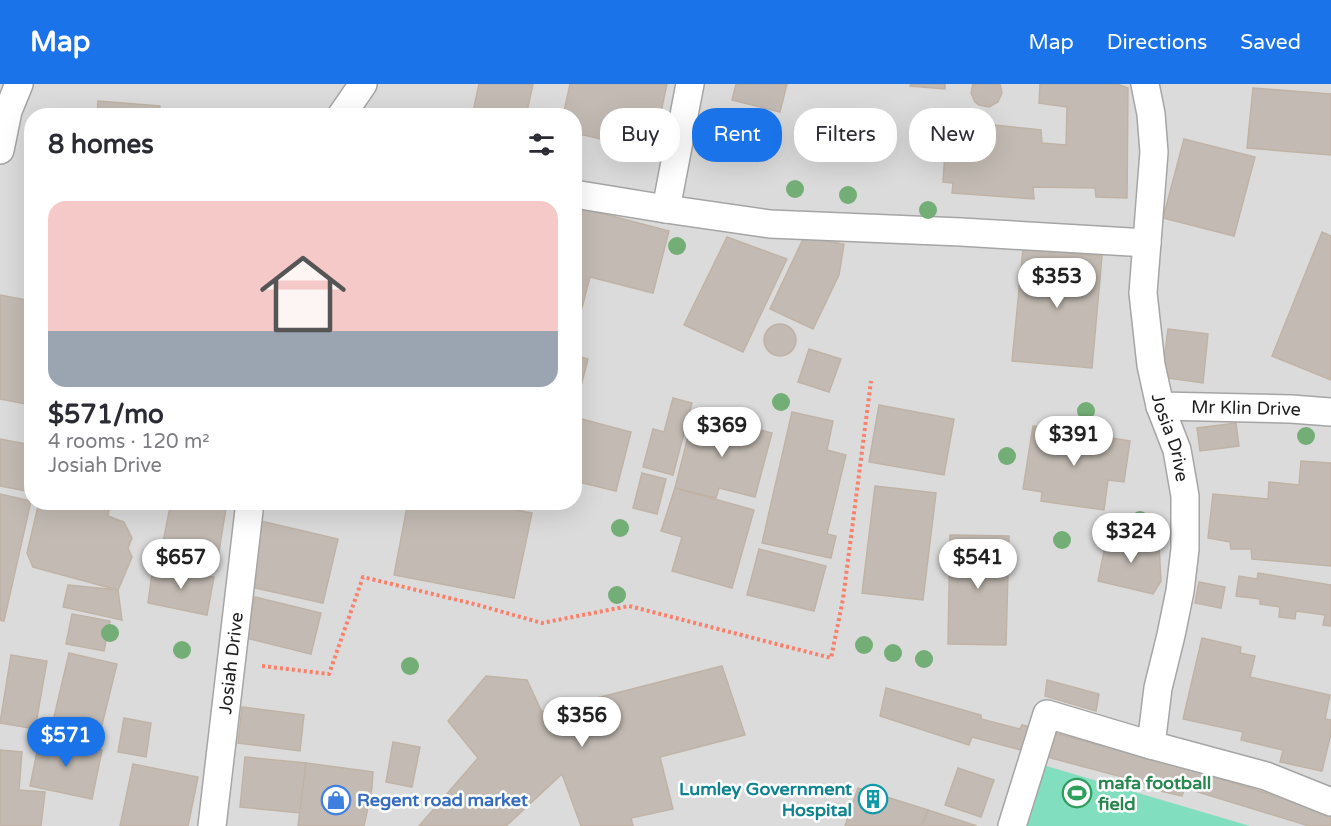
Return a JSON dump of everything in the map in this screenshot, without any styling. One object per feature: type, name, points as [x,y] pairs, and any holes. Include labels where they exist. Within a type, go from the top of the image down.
[{"type":"street","points":[[0,150],[8,111],[19,84]]},
{"type":"street","points":[[346,108],[363,84]]},
{"type":"street","points":[[666,209],[690,84]]},
{"type":"street","name":"Josia Drive","points":[[1144,84],[1151,114],[1154,152],[1143,293],[1151,365],[1160,406],[1177,450],[1185,496],[1185,549],[1180,591],[1158,688],[1151,745]]},
{"type":"street","points":[[582,195],[770,224],[1147,243]]},
{"type":"street","name":"Mr Klin Drive","points":[[1160,406],[1291,408],[1331,412]]},
{"type":"street","name":"Josiah Drive","points":[[212,826],[249,510]]},
{"type":"street","points":[[1012,826],[1047,714],[1266,776],[1331,802]]},
{"type":"path","points":[[231,661],[329,674],[363,577],[542,623],[629,606],[831,658],[843,599],[871,381]]},
{"type":"shaded area","points":[[0,84],[1331,84],[1331,826],[0,826]]},
{"type":"green space","name":"mafa football field","points":[[1026,760],[1250,826],[1006,826]]},
{"type":"building","points":[[479,84],[533,84],[528,108],[474,108]]},
{"type":"building","points":[[570,84],[667,84],[662,108],[600,108],[600,139],[582,135],[582,108],[565,108]]},
{"type":"building","points":[[736,84],[787,84],[781,108],[764,108],[732,100]]},
{"type":"building","points":[[911,84],[945,84],[945,89],[910,86]]},
{"type":"building","points":[[973,84],[1000,84],[1002,93],[998,102],[989,107],[979,105],[971,93]]},
{"type":"building","points":[[1040,84],[1117,84],[1128,88],[1127,198],[1096,197],[1095,188],[1033,187],[1034,199],[952,193],[953,183],[943,182],[944,162],[996,162],[996,125],[1041,130],[1042,143],[1066,145],[1067,107],[1039,103]]},
{"type":"building","points":[[1253,88],[1331,94],[1331,155],[1247,148]]},
{"type":"building","points":[[98,101],[160,106],[160,108],[98,108]]},
{"type":"building","points":[[1184,139],[1255,157],[1234,236],[1163,218]]},
{"type":"building","points":[[582,208],[669,231],[653,293],[590,277],[582,308]]},
{"type":"building","points":[[1322,232],[1331,236],[1331,380],[1272,356]]},
{"type":"building","points":[[727,237],[787,259],[743,352],[684,325]]},
{"type":"building","points":[[804,237],[844,244],[839,275],[813,329],[770,309]]},
{"type":"building","points":[[1023,249],[1102,256],[1092,368],[1012,361]]},
{"type":"building","points":[[0,295],[24,300],[24,404],[0,399]]},
{"type":"building","points":[[780,324],[791,329],[796,340],[791,351],[780,356],[769,351],[764,340],[769,329]]},
{"type":"building","points":[[1168,329],[1208,334],[1203,383],[1162,377]]},
{"type":"building","points":[[809,349],[841,359],[829,392],[798,382]]},
{"type":"building","points":[[582,357],[588,359],[582,382]]},
{"type":"building","points":[[673,398],[692,403],[673,475],[643,467],[653,429],[664,432]]},
{"type":"building","points":[[879,405],[954,419],[944,475],[869,462]]},
{"type":"building","points":[[792,412],[833,421],[827,450],[846,455],[827,534],[836,536],[831,558],[762,543]]},
{"type":"building","points":[[694,413],[772,433],[755,497],[719,488],[716,498],[675,488]]},
{"type":"building","points":[[582,419],[631,432],[616,491],[582,483]]},
{"type":"building","points":[[1236,423],[1239,446],[1200,451],[1197,428]]},
{"type":"building","points":[[1033,426],[1130,441],[1124,482],[1108,480],[1104,510],[1041,501],[1042,492],[1023,489]]},
{"type":"building","points":[[0,439],[24,444],[24,490],[0,486]]},
{"type":"building","points":[[1301,461],[1331,463],[1331,566],[1252,559],[1251,549],[1231,549],[1230,542],[1208,538],[1213,494],[1268,499],[1269,482],[1299,485]]},
{"type":"building","points":[[642,473],[666,479],[657,514],[633,508]]},
{"type":"building","points":[[875,486],[936,493],[923,600],[862,593]]},
{"type":"building","points":[[675,488],[754,510],[732,588],[672,571],[682,537],[661,531]]},
{"type":"building","points":[[0,494],[24,499],[24,510],[29,510],[4,621],[0,620]]},
{"type":"building","points":[[37,510],[109,510],[108,516],[124,522],[132,538],[128,548],[132,557],[118,590],[33,567],[27,553]]},
{"type":"building","points":[[169,510],[226,510],[216,570],[160,557]]},
{"type":"building","points":[[406,510],[517,510],[532,513],[514,598],[394,575]]},
{"type":"building","points":[[261,521],[338,539],[323,603],[246,586]]},
{"type":"building","points":[[1108,531],[1159,545],[1161,581],[1153,594],[1098,581]]},
{"type":"building","points":[[950,535],[1009,536],[1006,645],[948,644]]},
{"type":"building","points":[[759,549],[826,566],[814,611],[747,595]]},
{"type":"building","points":[[153,566],[214,577],[207,615],[148,603]]},
{"type":"building","points":[[1258,573],[1331,585],[1331,626],[1323,625],[1325,615],[1296,611],[1295,619],[1279,617],[1280,607],[1260,604],[1260,599],[1236,596],[1239,576],[1257,579]]},
{"type":"building","points":[[1199,582],[1225,587],[1221,608],[1195,603]]},
{"type":"building","points":[[68,585],[118,590],[122,620],[63,607]]},
{"type":"building","points":[[255,597],[321,613],[311,654],[246,638]]},
{"type":"building","points":[[72,614],[110,621],[104,651],[66,644]]},
{"type":"building","points":[[1202,638],[1241,647],[1240,653],[1255,656],[1250,677],[1330,695],[1325,719],[1331,720],[1331,733],[1322,771],[1280,762],[1283,750],[1241,740],[1243,732],[1183,719]]},
{"type":"building","points":[[69,653],[117,664],[98,741],[51,730]]},
{"type":"building","points":[[11,655],[47,661],[35,729],[0,723]]},
{"type":"building","points":[[722,666],[745,735],[660,757],[673,809],[631,818],[633,826],[581,826],[562,774],[506,826],[419,826],[478,758],[448,721],[486,676],[527,680],[542,712]]},
{"type":"building","points":[[1047,680],[1099,694],[1096,711],[1045,696]]},
{"type":"building","points":[[886,688],[981,715],[981,719],[1020,729],[1022,725],[1166,762],[1295,802],[1331,816],[1331,826],[1309,826],[1185,788],[1182,796],[1155,790],[1156,786],[972,737],[969,745],[880,716]]},
{"type":"building","points":[[242,707],[304,715],[300,751],[238,743]]},
{"type":"building","points":[[124,718],[151,723],[146,757],[118,752]]},
{"type":"building","points":[[40,737],[102,750],[92,799],[30,786]]},
{"type":"building","points":[[393,742],[420,747],[412,787],[386,782]]},
{"type":"building","points":[[0,750],[22,752],[19,790],[45,792],[41,826],[0,826]]},
{"type":"building","points":[[245,757],[306,763],[301,813],[240,807]]},
{"type":"building","name":"Regent road market","points":[[306,763],[373,772],[364,826],[298,826]]},
{"type":"building","points":[[133,764],[198,777],[188,826],[120,826]]},
{"type":"building","points":[[958,768],[994,780],[981,817],[945,805]]},
{"type":"building","name":"Lumley Government Hospital","points":[[858,788],[928,810],[922,826],[845,826]]},
{"type":"building","points":[[928,810],[977,826],[922,826]]},
{"type":"place","name":"mafa football field","points":[[1077,793]]},
{"type":"place","name":"Lumley Government Hospital","points":[[873,799]]},
{"type":"place","name":"Regent road market","points":[[336,800]]}]
